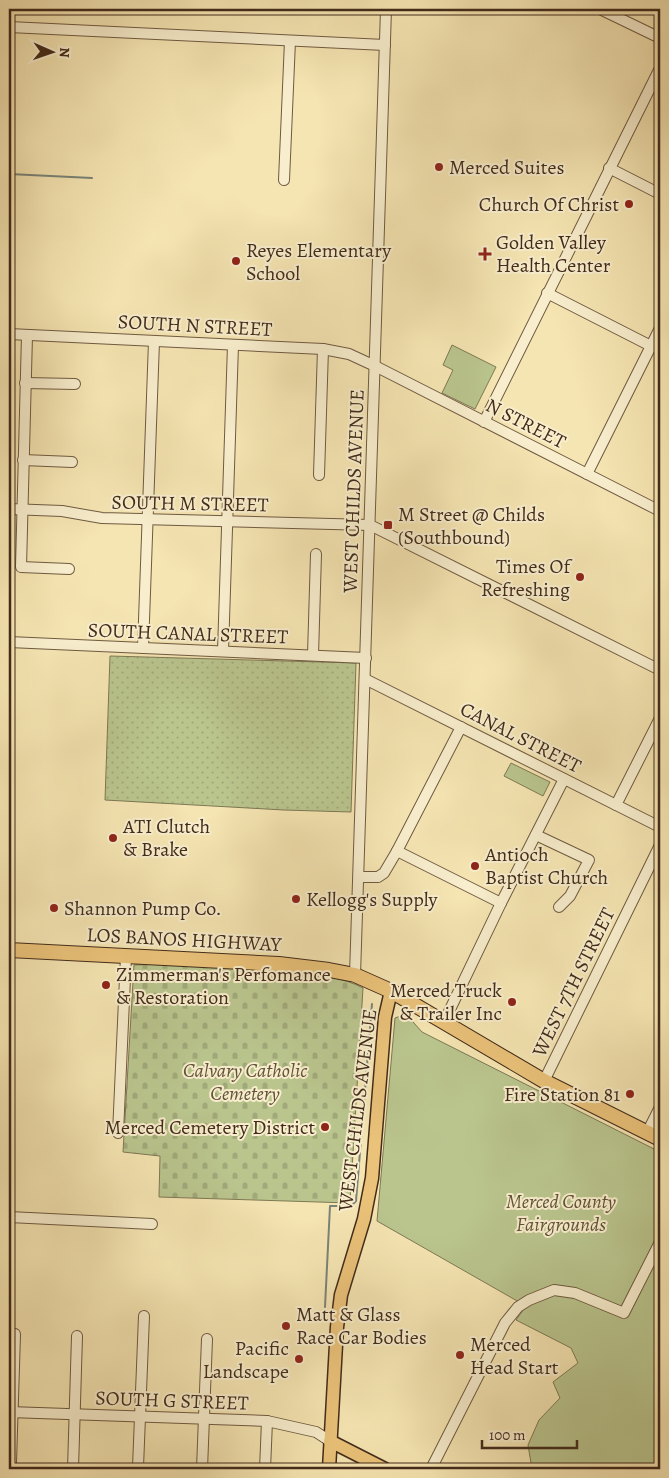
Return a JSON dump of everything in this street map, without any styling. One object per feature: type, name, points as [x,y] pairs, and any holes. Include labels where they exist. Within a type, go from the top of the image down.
[{"type":"highway","name":"LOS BANOS HIGHWAY","points":[[9,950],[279,964],[355,975],[391,991],[544,1081],[660,1139]]},
{"type":"main road","name":"WEST CHILDS AVENUE","points":[[329,1469],[337,1327],[341,1295],[368,1202],[372,1178],[385,1017],[391,991]]},
{"type":"main road","points":[[330,1441],[385,1469]]},
{"type":"street","name":"WEST CHILDS AVENUE","points":[[355,975],[366,679],[386,9]]},
{"type":"street","points":[[600,9],[660,38]]},
{"type":"street","points":[[9,27],[385,45]]},
{"type":"street","points":[[284,180],[290,41]]},
{"type":"street","points":[[484,422],[660,68]]},
{"type":"street","points":[[609,168],[660,194]]},
{"type":"street","points":[[547,293],[651,346]]},
{"type":"street","points":[[586,474],[660,328]]},
{"type":"street","name":"SOUTH N STREET","points":[[9,334],[323,350],[349,354],[375,366]]},
{"type":"street","points":[[26,335],[21,566],[69,569]]},
{"type":"street","points":[[143,648],[154,341]]},
{"type":"street","points":[[223,652],[233,344]]},
{"type":"street","points":[[318,475],[323,350]]},
{"type":"street","name":"N STREET","points":[[375,366],[660,511]]},
{"type":"street","points":[[25,383],[75,384]]},
{"type":"street","points":[[23,460],[72,462]]},
{"type":"street","name":"SOUTH M STREET","points":[[9,509],[62,511],[102,518],[370,525]]},
{"type":"street","points":[[370,525],[660,670]]},
{"type":"street","points":[[313,655],[316,554]]},
{"type":"street","name":"SOUTH CANAL STREET","points":[[9,642],[366,658]]},
{"type":"street","name":"CANAL STREET","points":[[366,679],[660,827]]},
{"type":"street","points":[[616,805],[660,718]]},
{"type":"street","points":[[359,877],[378,877],[384,873],[461,726]]},
{"type":"street","points":[[444,1022],[501,903],[564,779]]},
{"type":"street","points":[[536,835],[589,860],[570,896],[559,907]]},
{"type":"street","name":"WEST 7TH STREET","points":[[544,1081],[660,845]]},
{"type":"street","points":[[397,851],[501,903]]},
{"type":"street","points":[[118,1133],[126,956]]},
{"type":"street","points":[[647,1133],[660,1107]]},
{"type":"street","points":[[9,1217],[152,1224]]},
{"type":"street","points":[[431,1469],[505,1323],[518,1307],[554,1290],[575,1293],[624,1313],[660,1242]]},
{"type":"street","points":[[138,1467],[144,1316]]},
{"type":"street","points":[[11,1462],[10,1412],[15,1334]]},
{"type":"street","points":[[73,1469],[77,1336]]},
{"type":"street","points":[[202,1469],[206,1339]]},
{"type":"street","name":"SOUTH G STREET","points":[[10,1412],[267,1421],[316,1432],[330,1441]]},
{"type":"street","points":[[265,1469],[267,1421]]},
{"type":"green space","points":[[452,345],[496,367],[475,409],[442,393],[453,370],[443,365]]},
{"type":"green space","points":[[110,656],[356,663],[351,812],[105,800]]},
{"type":"green space","points":[[511,763],[550,782],[543,796],[504,776]]},
{"type":"green space","name":"Calvary Catholic Cemetery","points":[[167,964],[265,970],[331,977],[363,988],[350,1203],[159,1197],[160,1156],[123,1152],[134,965]]},
{"type":"green space","name":"Merced County Fairgrounds","points":[[406,1014],[422,1032],[660,1152],[660,1469],[532,1469],[528,1445],[539,1420],[560,1398],[553,1382],[578,1363],[571,1348],[516,1320],[526,1306],[377,1221],[395,1018]]},
{"type":"waterway","points":[[9,174],[92,178]]},
{"type":"waterway","points":[[325,1307],[330,1206],[351,1206],[356,1201],[372,1004]]},
{"type":"place","name":"Merced Suites","points":[[439,167]]},
{"type":"place","name":"Church Of Christ","points":[[629,204]]},
{"type":"place","name":"Golden Valley Health Center","points":[[485,254]]},
{"type":"place","name":"Reyes Elementary School","points":[[236,261]]},
{"type":"place","name":"M Street @ Childs (Southbound)","points":[[388,525]]},
{"type":"place","name":"Times Of Refreshing","points":[[580,577]]},
{"type":"place","name":"ATI Clutch & Brake","points":[[113,838]]},
{"type":"place","name":"Antioch Baptist Church","points":[[475,866]]},
{"type":"place","name":"Kellogg's Supply","points":[[296,899]]},
{"type":"place","name":"Shannon Pump Co.","points":[[54,908]]},
{"type":"place","name":"Zimmerman's Perfomance & Restoration","points":[[106,985]]},
{"type":"place","name":"Merced Truck & Trailer Inc","points":[[512,1002]]},
{"type":"place","name":"Fire Station 81","points":[[630,1094]]},
{"type":"place","name":"Merced Cemetery District","points":[[325,1127]]},
{"type":"place","name":"Matt & Glass Race Car Bodies","points":[[286,1326]]},
{"type":"place","name":"Merced Head Start","points":[[460,1355]]},
{"type":"place","name":"Pacific Landscape","points":[[299,1359]]}]
